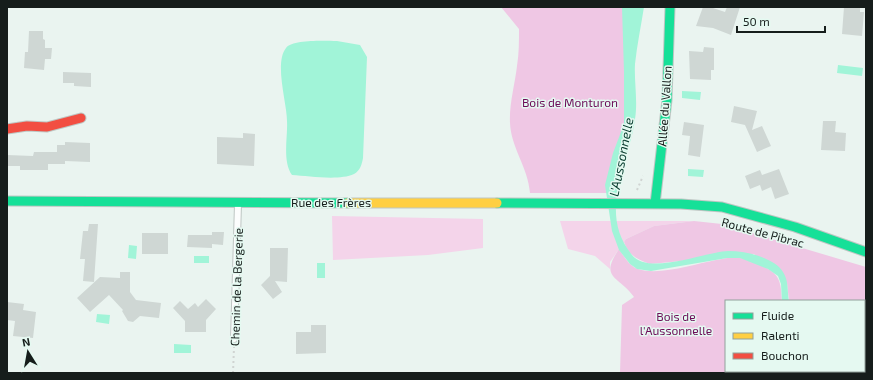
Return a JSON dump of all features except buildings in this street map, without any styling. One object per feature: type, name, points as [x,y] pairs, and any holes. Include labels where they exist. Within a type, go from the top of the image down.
[{"type":"main road","name":"Allée du Vallon","points":[[655,204],[667,100],[668,30],[670,7]]},
{"type":"main road","points":[[7,129],[27,126],[47,127],[81,118]]},
{"type":"main road","name":"Rue des Frères","points":[[7,201],[655,204]]},
{"type":"main road","name":"Route de Pibrac","points":[[655,204],[722,208],[795,227],[866,252]]},
{"type":"lane","name":"Chemin de la Bergerie","points":[[234,339],[238,202]]},
{"type":"path","name":"Chemin de la Bergerie","points":[[233,373],[234,339]]},
{"type":"shaded area","points":[[332,216],[483,219],[483,248],[428,255],[333,260]]},
{"type":"shaded area","points":[[560,221],[694,221],[654,226],[626,239],[610,262],[610,269],[595,256],[568,249]]},
{"type":"green space","name":"Bois de Monturon","points":[[501,7],[631,7],[630,113],[611,193],[530,193],[529,184],[513,141],[510,123],[511,101],[518,57],[519,29]]},
{"type":"green space","points":[[694,221],[722,224],[866,267],[866,373],[860,372],[865,372],[865,300],[789,300],[787,283],[754,254],[650,264],[641,261],[631,254],[624,242],[626,239],[654,226]]},
{"type":"green space","name":"Bois de l'Aussonnelle","points":[[619,249],[632,266],[647,271],[677,269],[735,257],[743,258],[765,267],[778,278],[781,287],[782,300],[725,300],[725,372],[852,373],[620,373],[622,305],[634,297],[613,276],[611,266]]},
{"type":"water","name":"L'Aussonnelle","points":[[622,7],[644,7],[635,64],[635,119],[618,188],[616,205],[617,222],[622,239],[632,255],[640,261],[651,263],[677,261],[728,251],[737,251],[760,256],[779,267],[785,275],[789,300],[782,300],[781,284],[778,276],[768,269],[740,258],[727,258],[651,271],[637,269],[630,264],[619,250],[612,231],[605,185],[613,153],[624,124]]},
{"type":"water","points":[[310,41],[337,41],[360,45],[367,57],[363,158],[361,165],[358,171],[348,176],[324,178],[292,175],[286,156],[287,121],[281,73],[283,55],[286,48],[295,43]]},
{"type":"water","points":[[838,65],[863,68],[862,76],[837,73]]},
{"type":"water","points":[[682,91],[701,92],[700,100],[682,98]]},
{"type":"water","points":[[688,169],[704,170],[703,177],[688,176]]},
{"type":"water","points":[[129,245],[137,246],[136,259],[128,258]]},
{"type":"water","points":[[194,256],[209,256],[209,263],[194,263]]},
{"type":"water","points":[[317,263],[325,263],[325,278],[317,278]]},
{"type":"water","points":[[97,314],[110,315],[109,324],[96,322]]},
{"type":"water","points":[[174,344],[191,345],[191,353],[174,353]]},
{"type":"traffic: fast","points":[[655,204],[667,100],[670,7]]},
{"type":"traffic: fast","points":[[7,201],[348,203]]},
{"type":"traffic: fast","points":[[497,203],[681,204],[722,207],[795,227],[866,252]]},
{"type":"traffic: slow","points":[[348,203],[497,203]]},
{"type":"traffic: jam","points":[[7,129],[27,126],[47,127],[81,118]]}]
